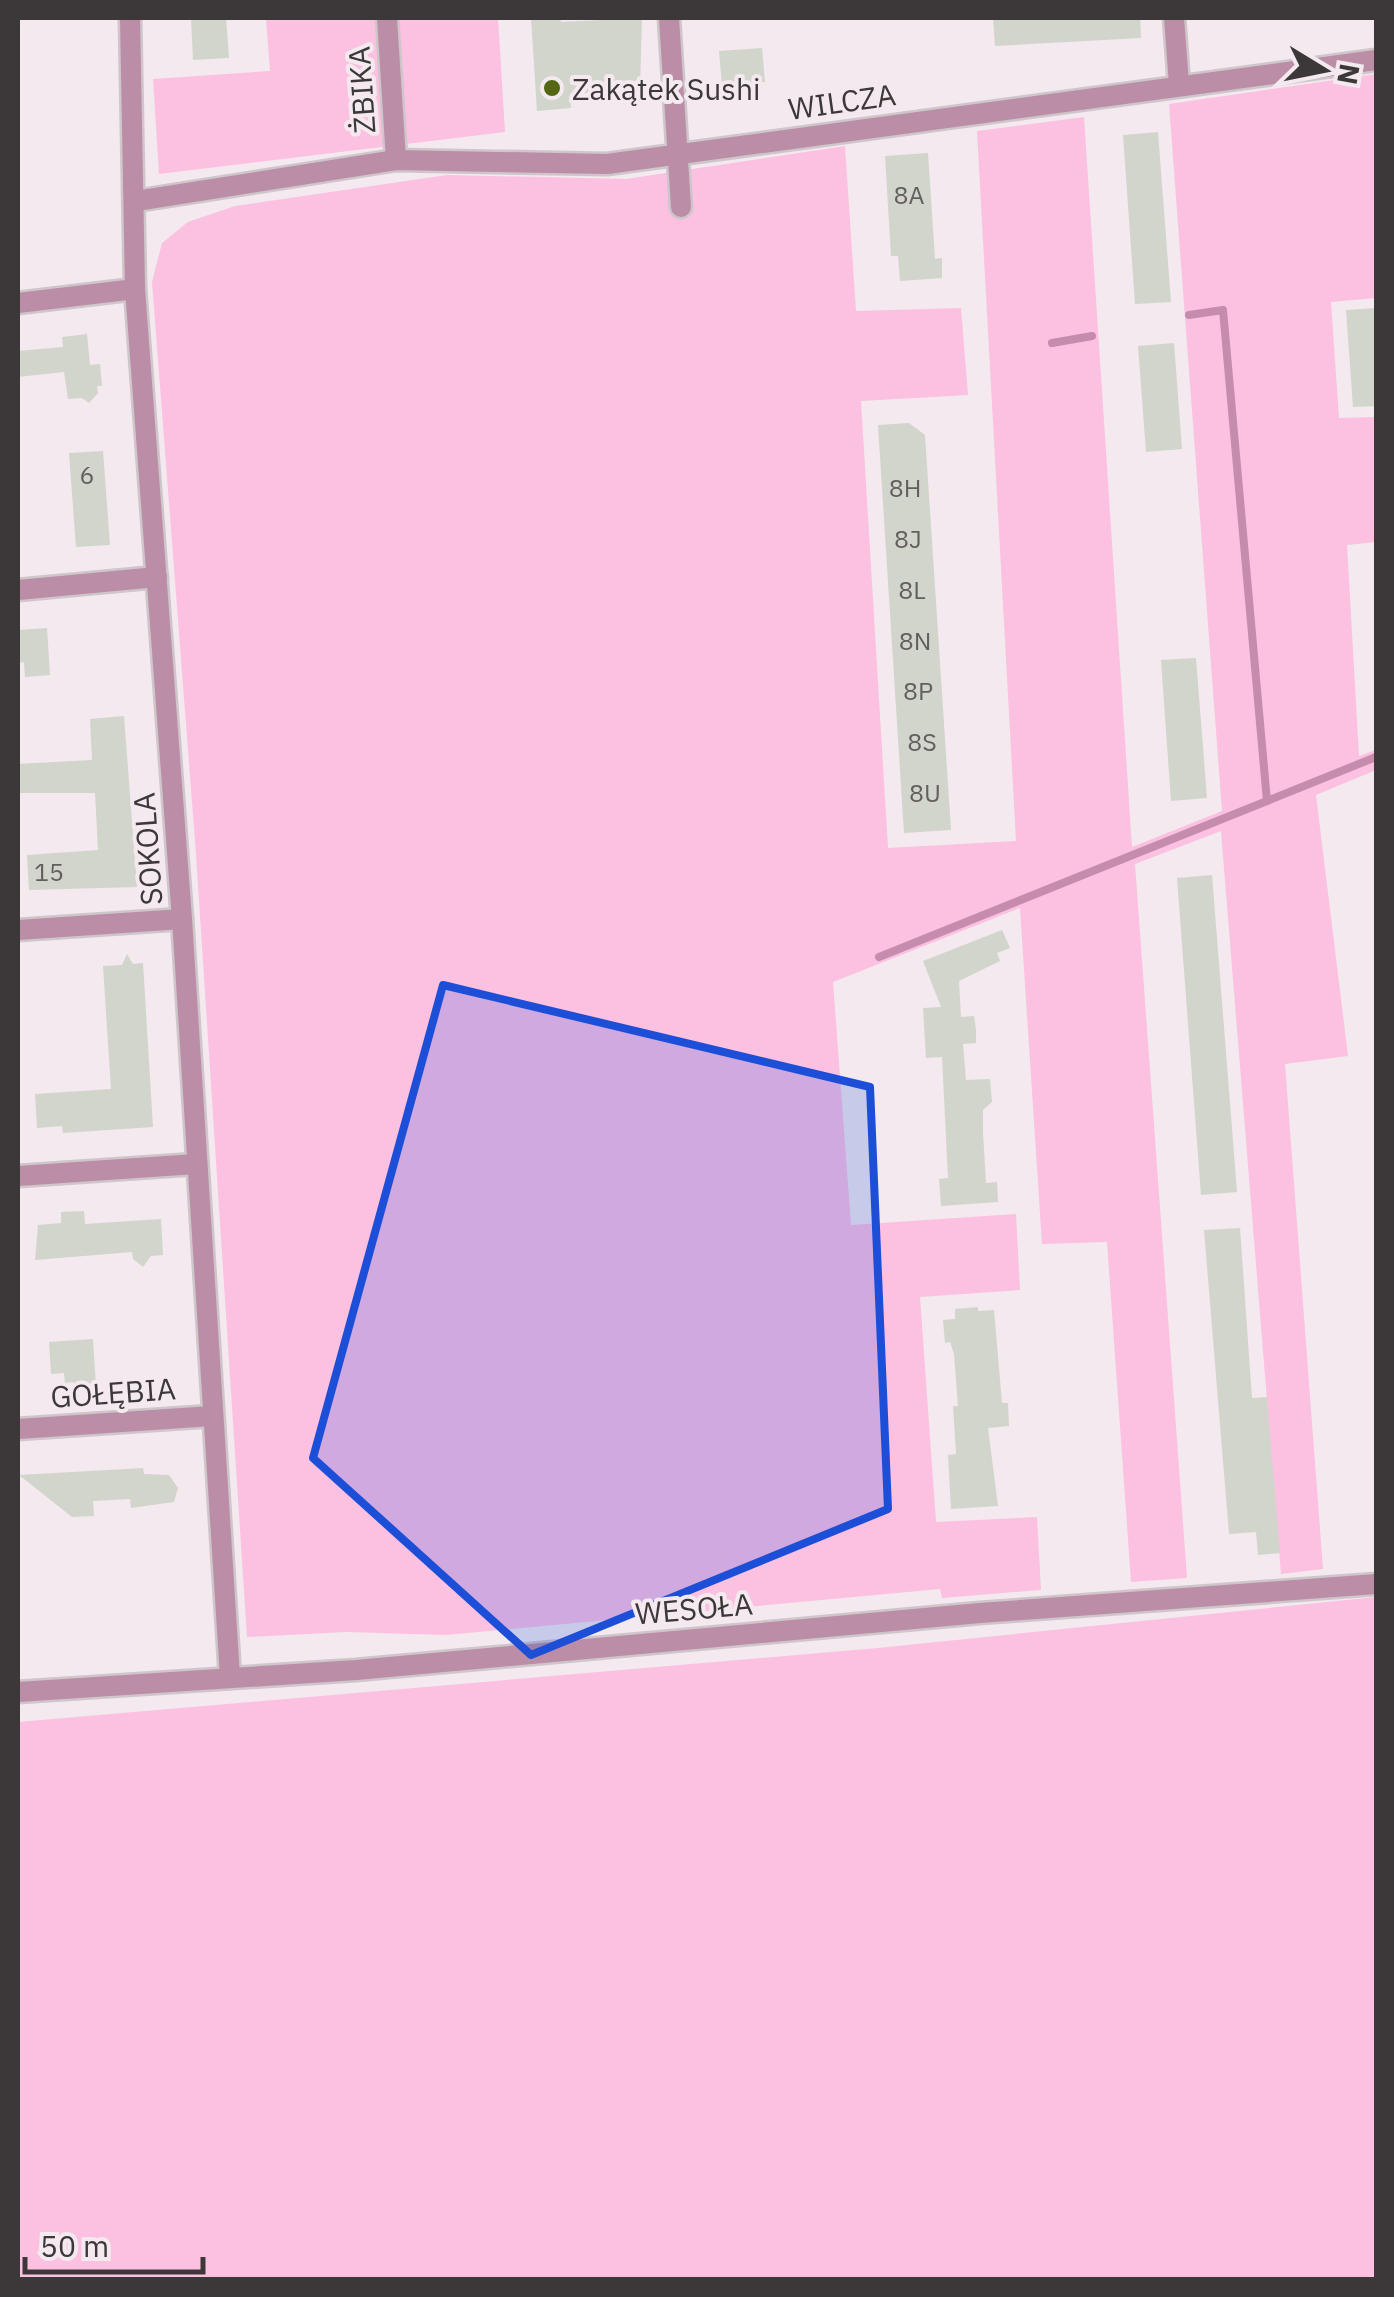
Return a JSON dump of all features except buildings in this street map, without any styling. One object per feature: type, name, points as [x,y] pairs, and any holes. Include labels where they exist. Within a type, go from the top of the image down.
[{"type":"street","name":"SOKOLA","points":[[130,18],[136,289],[182,918],[230,1677]]},
{"type":"street","name":"ŻBIKA","points":[[386,18],[396,160]]},
{"type":"street","points":[[669,18],[681,207]]},
{"type":"street","points":[[1174,18],[1179,84]]},
{"type":"street","name":"WILCZA","points":[[136,201],[396,160],[608,164],[1376,60]]},
{"type":"street","points":[[18,303],[136,289]]},
{"type":"street","points":[[18,590],[157,577]]},
{"type":"street","points":[[18,930],[182,918]]},
{"type":"street","points":[[18,1176],[196,1164]]},
{"type":"street","name":"GOŁĘBIA","points":[[18,1429],[212,1416]]},
{"type":"street","name":"WESOŁA","points":[[18,1692],[1376,1584]]},
{"type":"highlighted area","points":[[443,985],[870,1087],[888,1509],[531,1655],[313,1458]]},
{"type":"shaded area","points":[[266,18],[498,18],[505,132],[159,174],[153,79],[270,71]]},
{"type":"shaded area","points":[[1376,74],[1376,298],[1331,302],[1339,418],[1376,417],[1376,542],[1347,545],[1359,756],[1376,750],[1376,770],[1316,795],[1348,1056],[1285,1064],[1323,1569],[1281,1574],[1221,831],[1135,864],[1187,1578],[1131,1582],[1107,1242],[1042,1244],[1020,908],[833,982],[851,1225],[1016,1214],[1020,1290],[920,1297],[936,1522],[1037,1517],[1041,1590],[942,1598],[940,1589],[446,1635],[346,1632],[247,1637],[196,854],[152,282],[162,243],[188,222],[235,206],[447,175],[626,179],[845,146],[856,311],[961,308],[968,395],[861,401],[888,848],[1016,841],[977,131],[1084,117],[1132,847],[1222,811],[1169,104]]},
{"type":"shaded area","points":[[1376,1597],[1376,2279],[18,2279],[18,1722],[878,1648]]},
{"type":"waterway","points":[[1189,315],[1223,310],[1267,801],[1376,757]]},
{"type":"waterway","points":[[1052,343],[1092,336]]},
{"type":"waterway","points":[[879,957],[1267,801]]},
{"type":"place","name":"Zakątek Sushi","points":[[552,88]]}]
